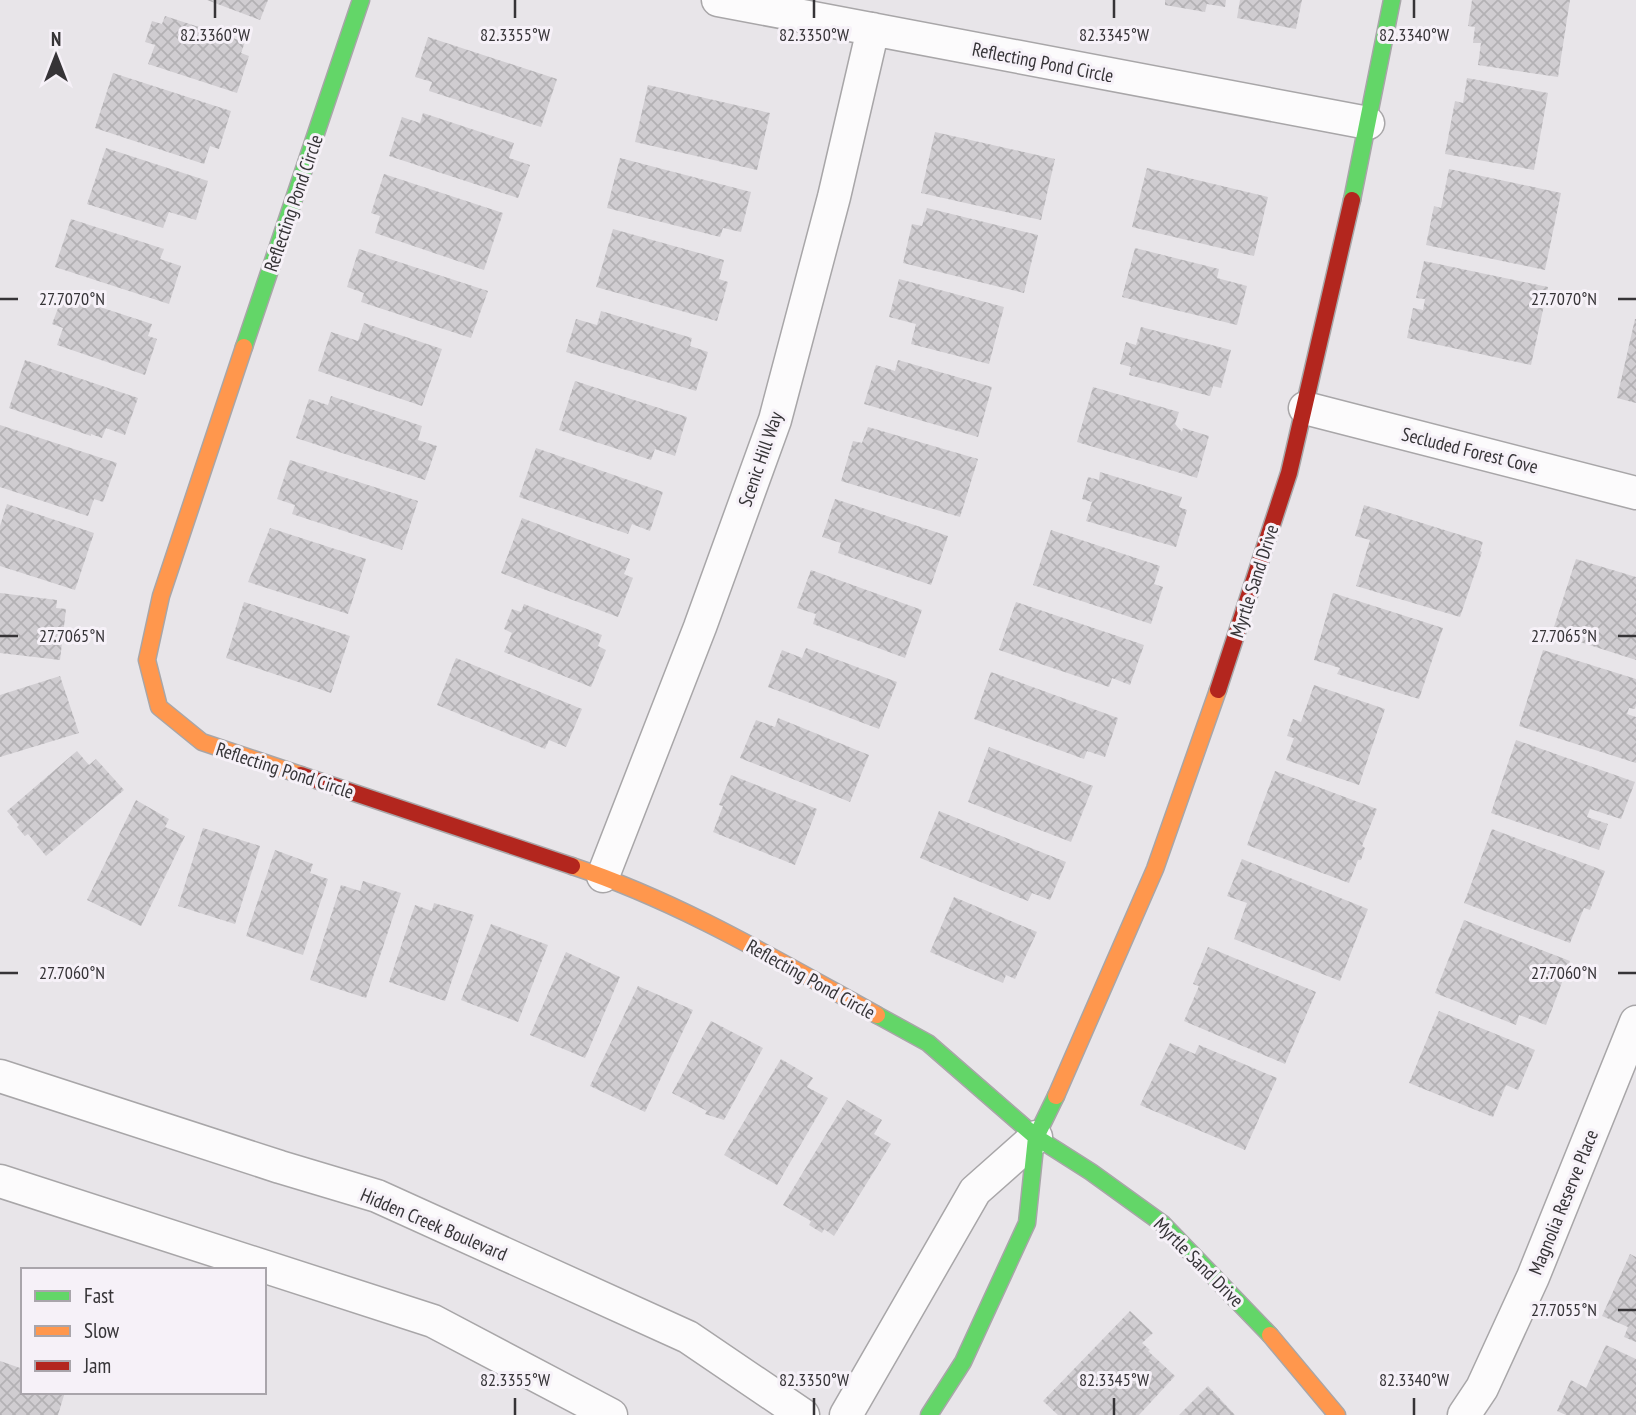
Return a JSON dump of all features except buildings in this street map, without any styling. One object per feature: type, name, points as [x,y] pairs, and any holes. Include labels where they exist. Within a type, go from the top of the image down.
[{"type":"street","name":"Reflecting Pond Circle","points":[[361,0],[161,596],[146,660],[159,707],[202,742],[603,876],[698,917],[928,1043],[1036,1137]]},
{"type":"street","name":"Reflecting Pond Circle","points":[[718,0],[1368,123]]},
{"type":"street","name":"Myrtle Sand Drive","points":[[929,1415],[963,1362],[1027,1223],[1036,1137],[1071,1065],[1155,869],[1226,668],[1289,473],[1342,251],[1392,0]]},
{"type":"street","name":"Scenic Hill Way","points":[[603,876],[700,627],[775,421],[834,197],[873,29]]},
{"type":"street","name":"Secluded Forest Cove","points":[[1305,408],[1636,493]]},
{"type":"street","name":"Magnolia Reserve Place","points":[[1464,1415],[1482,1388],[1533,1277],[1636,1022]]},
{"type":"street","name":"Hidden Creek Boulevard","points":[[0,1076],[377,1196],[688,1337],[803,1415]]},
{"type":"street","name":"Myrtle Sand Drive","points":[[846,1415],[885,1352],[975,1191],[1036,1137]]},
{"type":"street","name":"Myrtle Sand Drive","points":[[1036,1137],[1091,1172],[1163,1224],[1257,1320],[1337,1415]]},
{"type":"street","points":[[0,1181],[433,1321],[611,1415]]},
{"type":"traffic: fast","points":[[244,347],[361,0]]},
{"type":"traffic: fast","points":[[1352,200],[1392,0]]},
{"type":"traffic: fast","points":[[877,1015],[928,1043],[1036,1137],[1091,1172],[1163,1224],[1270,1335]]},
{"type":"traffic: fast","points":[[929,1415],[963,1362],[1027,1223],[1036,1137],[1056,1096]]},
{"type":"traffic: slow","points":[[244,347],[161,596],[147,660],[159,707],[202,742],[301,775]]},
{"type":"traffic: slow","points":[[1056,1096],[1155,869],[1218,690]]},
{"type":"traffic: slow","points":[[572,866],[612,880],[690,914],[877,1015]]},
{"type":"traffic: slow","points":[[1270,1335],[1337,1415]]},
{"type":"traffic: jam","points":[[1218,690],[1289,473],[1352,200]]},
{"type":"traffic: jam","points":[[301,775],[572,866]]}]
